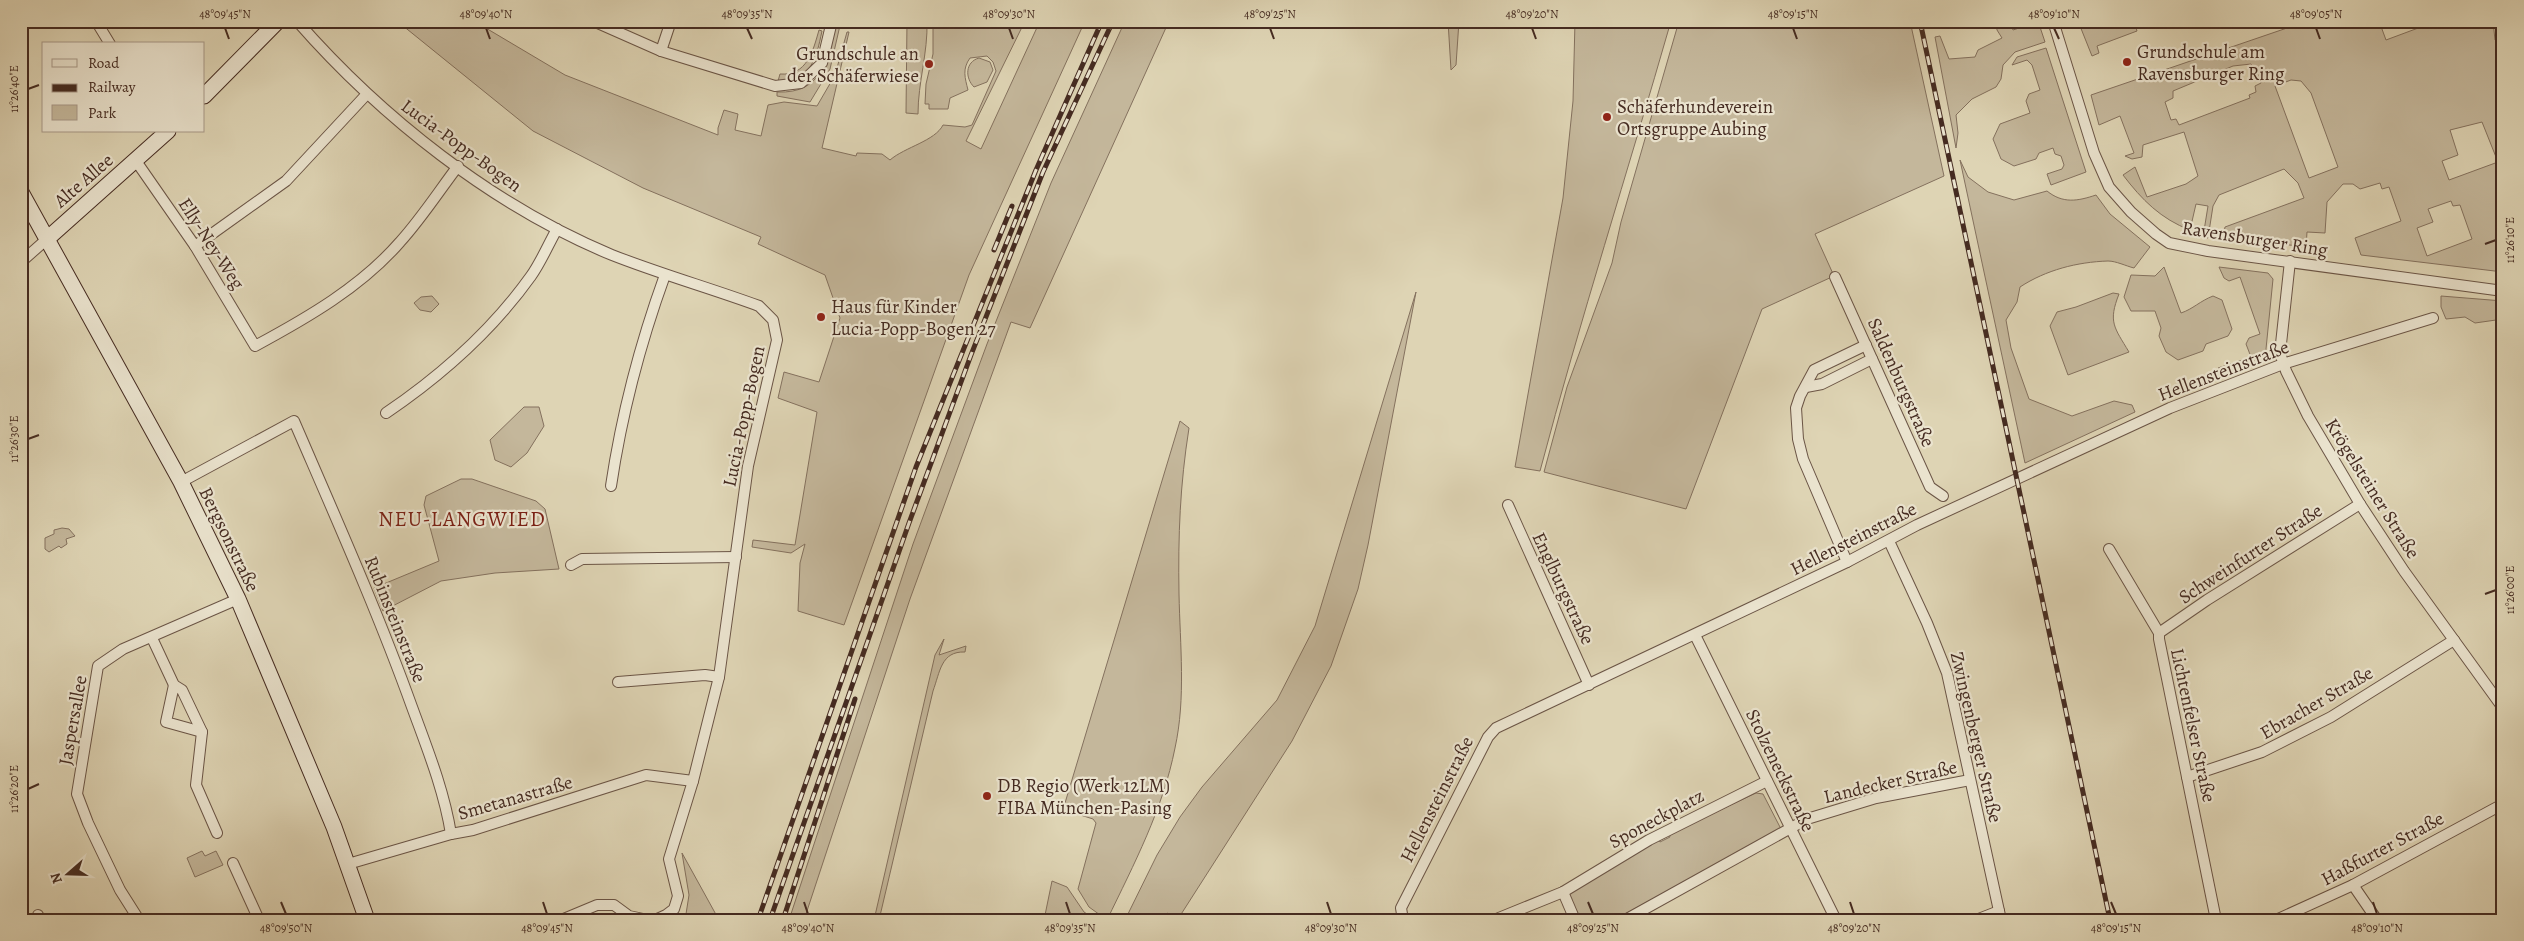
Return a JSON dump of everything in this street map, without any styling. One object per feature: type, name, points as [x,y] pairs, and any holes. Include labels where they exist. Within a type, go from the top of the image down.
[{"type":"street","points":[[96,21],[109,42]]},
{"type":"street","points":[[205,95],[278,21]]},
{"type":"street","name":"Lucia-Popp-Bogen","points":[[297,21],[366,95],[411,133],[505,198],[557,229],[611,254],[759,306],[773,320],[777,340],[748,466],[719,677],[693,781],[669,859],[678,896],[674,908],[666,916],[655,920]]},
{"type":"street","points":[[593,21],[661,51],[775,86],[801,83],[822,63],[832,21]]},
{"type":"street","points":[[661,51],[671,21]]},
{"type":"street","name":"Ravensburger Ring","points":[[2053,21],[2099,169],[2113,192],[2131,212],[2146,226],[2169,242],[2208,251],[2503,291]]},
{"type":"street","points":[[195,246],[286,181],[366,95]]},
{"type":"street","name":"Alte Allee","points":[[47,239],[136,161],[164,133]]},
{"type":"street","name":"Elly-Ney-Weg","points":[[136,161],[195,246],[255,346],[334,300],[379,263],[400,242],[458,166]]},
{"type":"street","name":"Bergsonstraße","points":[[21,192],[181,482],[238,599],[348,864],[367,920]]},
{"type":"street","points":[[386,413],[429,384],[472,345],[505,310],[532,275],[557,229]]},
{"type":"street","points":[[21,262],[47,239]]},
{"type":"street","name":"Krögelsteiner Straße","points":[[2290,261],[2280,353],[2283,364],[2308,416],[2360,504],[2404,571],[2503,708]]},
{"type":"street","points":[[611,486],[620,428],[630,383],[642,338],[665,274]]},
{"type":"street","name":"Saldenburgstraße","points":[[1835,277],[1930,487],[1942,496]]},
{"type":"street","name":"Hellensteinstraße","points":[[1403,920],[1401,908],[1488,737],[1496,728],[1889,542],[1917,525],[2170,408],[2283,364],[2433,318]]},
{"type":"street","points":[[1847,562],[1811,481],[1798,439],[1796,408],[1800,396],[1814,370],[1866,345]]},
{"type":"street","points":[[1806,387],[1822,384],[1872,359]]},
{"type":"street","name":"Rubinsteinstraße","points":[[181,482],[294,422],[369,594],[402,678],[447,810],[451,834]]},
{"type":"street","name":"Schweinfurter Straße","points":[[2159,633],[2207,600],[2360,504]]},
{"type":"street","name":"Englburgstraße","points":[[1508,505],[1589,685]]},
{"type":"street","name":"Zwingenberger Straße","points":[[1889,542],[1931,630],[1947,672],[2000,916]]},
{"type":"street","name":"Lichtenfelser Straße","points":[[2109,548],[2159,633],[2216,920]]},
{"type":"street","points":[[571,565],[582,559],[736,556]]},
{"type":"street","name":"Jaspersallee","points":[[139,920],[120,890],[88,823],[77,794],[98,666],[123,649],[238,599]]},
{"type":"street","name":"Stolzeneckstraße","points":[[1695,635],[1836,920]]},
{"type":"street","points":[[152,638],[174,685],[182,690],[202,732],[196,785],[217,833]]},
{"type":"street","name":"Ebracher Straße","points":[[2187,777],[2226,766],[2271,748],[2331,717],[2454,640]]},
{"type":"street","points":[[618,682],[705,676],[719,677]]},
{"type":"street","points":[[174,685],[166,722],[202,732]]},
{"type":"street","name":"Smetanastraße","points":[[348,864],[451,834],[473,830],[646,775],[693,781]]},
{"type":"street","name":"Landecker Straße","points":[[1790,829],[1807,819],[1876,798],[1970,780]]},
{"type":"street","name":"Sponeckplatz","points":[[1494,920],[1563,892],[1649,840],[1767,782]]},
{"type":"street","name":"Haßfurter Straße","points":[[2276,920],[2299,916],[2503,804]]},
{"type":"street","points":[[1625,920],[1790,829]]},
{"type":"street","points":[[233,863],[259,920]]},
{"type":"street","points":[[2354,885],[2377,920]]},
{"type":"street","points":[[1563,892],[1575,920]]},
{"type":"street","points":[[561,920],[597,906],[614,905],[629,916],[648,920]]},
{"type":"street","points":[[1976,920],[2000,916]]},
{"type":"green space","points":[[397,21],[474,21],[565,75],[718,135],[718,128],[724,110],[738,114],[735,130],[761,136],[768,105],[784,102],[817,106],[835,75],[847,32],[849,32],[822,148],[856,156],[857,153],[882,154],[890,160],[903,151],[927,140],[939,131],[943,125],[965,127],[972,125],[996,71],[993,62],[987,56],[970,58],[965,70],[968,90],[950,98],[948,109],[929,109],[929,104],[925,104],[926,84],[933,54],[933,21],[1025,21],[966,141],[981,149],[1040,21],[1085,21],[969,275],[844,625],[798,611],[800,563],[805,544],[791,553],[752,547],[753,540],[795,545],[817,412],[778,398],[784,372],[819,382],[840,318],[825,275],[758,244],[761,237],[643,188],[533,131]]},
{"type":"green space","points":[[837,21],[841,21],[830,69],[810,102],[777,96],[777,92],[793,91],[805,87],[814,80],[826,60]]},
{"type":"green space","points":[[907,21],[927,21],[918,114],[906,113]]},
{"type":"green space","points":[[1125,21],[1169,21],[1030,328],[1011,322],[910,599],[804,920],[789,920],[913,544],[987,344],[1051,183]]},
{"type":"green space","points":[[1448,21],[1459,21],[1456,65],[1451,70]]},
{"type":"green space","points":[[1575,21],[1671,21],[1571,358],[1540,471],[1515,467],[1563,198],[1573,101]]},
{"type":"green space","points":[[1679,21],[1910,21],[1944,176],[1815,234],[1834,276],[1762,309],[1686,509],[1544,472],[1567,387],[1612,263],[1621,222]]},
{"type":"green space","points":[[1996,21],[2009,21],[2013,30],[2028,25],[2027,21],[2038,21],[2045,42],[2015,52],[2003,65],[2001,79],[1996,87],[1972,99],[1956,115],[1958,133],[1956,148],[1935,37],[1940,36],[1949,59],[1975,57],[1978,50],[2002,38],[1997,30]]},
{"type":"green space","points":[[2078,21],[2134,21],[2137,31],[2097,46],[2099,53],[2092,56]]},
{"type":"green space","points":[[2286,21],[2379,21],[2386,40],[2437,21],[2493,21],[2495,40],[2503,38],[2503,272],[2361,255],[2355,238],[2401,221],[2389,187],[2382,189],[2380,183],[2360,189],[2353,184],[2343,184],[2327,202],[2325,233],[2307,232],[2306,247],[2223,237],[2225,227],[2304,198],[2298,183],[2284,169],[2219,195],[2213,206],[2208,238],[2203,237],[2208,206],[2196,204],[2190,230],[2161,214],[2137,193],[2123,175],[2135,167],[2147,197],[2186,184],[2198,176],[2184,132],[2143,145],[2142,157],[2132,159],[2125,156],[2134,153],[2120,116],[2099,125],[2091,95],[2287,28]],"holes":[[[2251,64],[2255,68],[2261,83],[2255,86],[2256,92],[2249,95],[2250,98],[2179,125],[2176,119],[2171,120],[2165,102],[2173,98],[2173,91],[2233,66]],[[2291,80],[2301,81],[2311,93],[2338,167],[2309,178],[2275,86]],[[2482,122],[2498,162],[2449,180],[2442,161],[2458,155],[2450,130]],[[2451,201],[2453,206],[2460,205],[2472,239],[2427,256],[2417,228],[2433,222],[2428,209]]]},
{"type":"green space","points":[[819,30],[822,31],[820,41],[810,66],[798,77],[778,81],[780,74],[789,74],[803,66],[811,54]]},
{"type":"green space","points":[[2046,48],[2086,172],[2051,185],[2047,174],[2062,169],[2064,165],[2061,156],[2055,154],[2053,148],[2039,153],[2036,159],[2014,166],[2001,159],[1993,139],[2000,124],[2030,113],[2026,101],[2029,94],[2040,90],[2032,65],[2027,60],[2012,65],[2017,57]]},
{"type":"green space","points":[[979,58],[990,62],[993,70],[987,82],[974,87],[969,79],[968,71],[971,63]]},
{"type":"green space","points":[[1960,160],[1968,177],[1988,192],[2014,200],[2047,191],[2065,200],[2083,199],[2096,195],[2110,214],[2150,247],[2134,268],[2111,261],[2085,263],[2062,268],[2040,276],[2020,287],[2017,302],[2006,320],[2011,348],[2029,399],[2072,416],[2114,401],[2132,405],[2135,412],[2025,463]]},
{"type":"green space","points":[[2164,267],[2181,313],[2213,296],[2222,300],[2232,329],[2228,336],[2206,344],[2203,351],[2178,360],[2166,352],[2159,336],[2161,328],[2155,311],[2131,311],[2124,297],[2131,275],[2155,276]]},
{"type":"green space","points":[[2219,267],[2268,273],[2273,279],[2265,359],[2220,375],[2218,368],[2251,357],[2246,344],[2249,338],[2260,334],[2240,277],[2229,281],[2224,278]]},
{"type":"green space","points":[[1416,292],[1358,589],[1331,666],[1292,741],[1178,919],[1167,913],[1163,920],[1125,920],[1157,855],[1180,817],[1202,787],[1277,700],[1315,626]]},
{"type":"green space","points":[[2113,293],[2119,294],[2114,311],[2114,324],[2129,352],[2068,375],[2050,326],[2057,312]]},
{"type":"green space","points":[[432,296],[439,304],[431,312],[420,310],[414,303],[421,297]]},
{"type":"green space","points":[[2441,296],[2503,301],[2503,319],[2475,323],[2465,317],[2446,319],[2441,307]]},
{"type":"green space","points":[[524,407],[539,407],[544,426],[527,453],[511,467],[495,460],[490,440]]},
{"type":"green space","points":[[1180,421],[1189,428],[1179,531],[1182,671],[1178,729],[1170,771],[1163,793],[1137,857],[1107,920],[1089,907],[1078,889],[1096,823],[1093,819],[1065,810],[1065,803]]},
{"type":"green space","points":[[461,479],[472,479],[536,501],[545,509],[559,569],[495,573],[441,581],[383,611],[374,588],[439,561],[424,505],[426,496]]},
{"type":"green space","points":[[69,529],[75,536],[66,539],[67,544],[61,548],[59,546],[49,552],[45,549],[45,538],[54,534],[54,530]]},
{"type":"green space","points":[[944,639],[939,655],[966,646],[965,652],[951,655],[946,659],[933,691],[879,920],[874,920],[935,655]]},
{"type":"green space","points":[[1756,793],[1763,794],[1781,829],[1614,920],[1578,920],[1567,893],[1658,839],[1660,842],[1670,837],[1669,834]]},
{"type":"green space","points":[[202,851],[205,856],[216,851],[223,865],[195,877],[187,858]]},
{"type":"green space","points":[[682,853],[719,920],[688,920],[686,914],[689,895]]},
{"type":"green space","points":[[1052,881],[1067,887],[1084,912],[1096,920],[1044,920]]},
{"type":"railway","points":[[758,920],[916,467],[1036,170],[1102,21]]},
{"type":"railway","points":[[770,920],[909,523],[971,355],[1043,172],[1113,21]]},
{"type":"railway","points":[[1920,21],[2110,920]]},
{"type":"railway","points":[[994,250],[1012,206]]},
{"type":"railway","points":[[783,920],[855,699]]},
{"type":"place","name":"Grundschule am Ravensburger Ring","points":[[2127,62]]},
{"type":"place","name":"Grundschule an der Schäferwiese","points":[[929,64]]},
{"type":"place","name":"Schäferhundeverein Ortsgruppe Aubing","points":[[1607,117]]},
{"type":"place","name":"Haus für Kinder Lucia-Popp-Bogen 27","points":[[821,317]]},
{"type":"place","name":"DB Regio (Werk 12LM) FIBA München-Pasing","points":[[987,796]]},
{"type":"district","name":"NEU-LANGWIED","points":[[462,519]]}]
